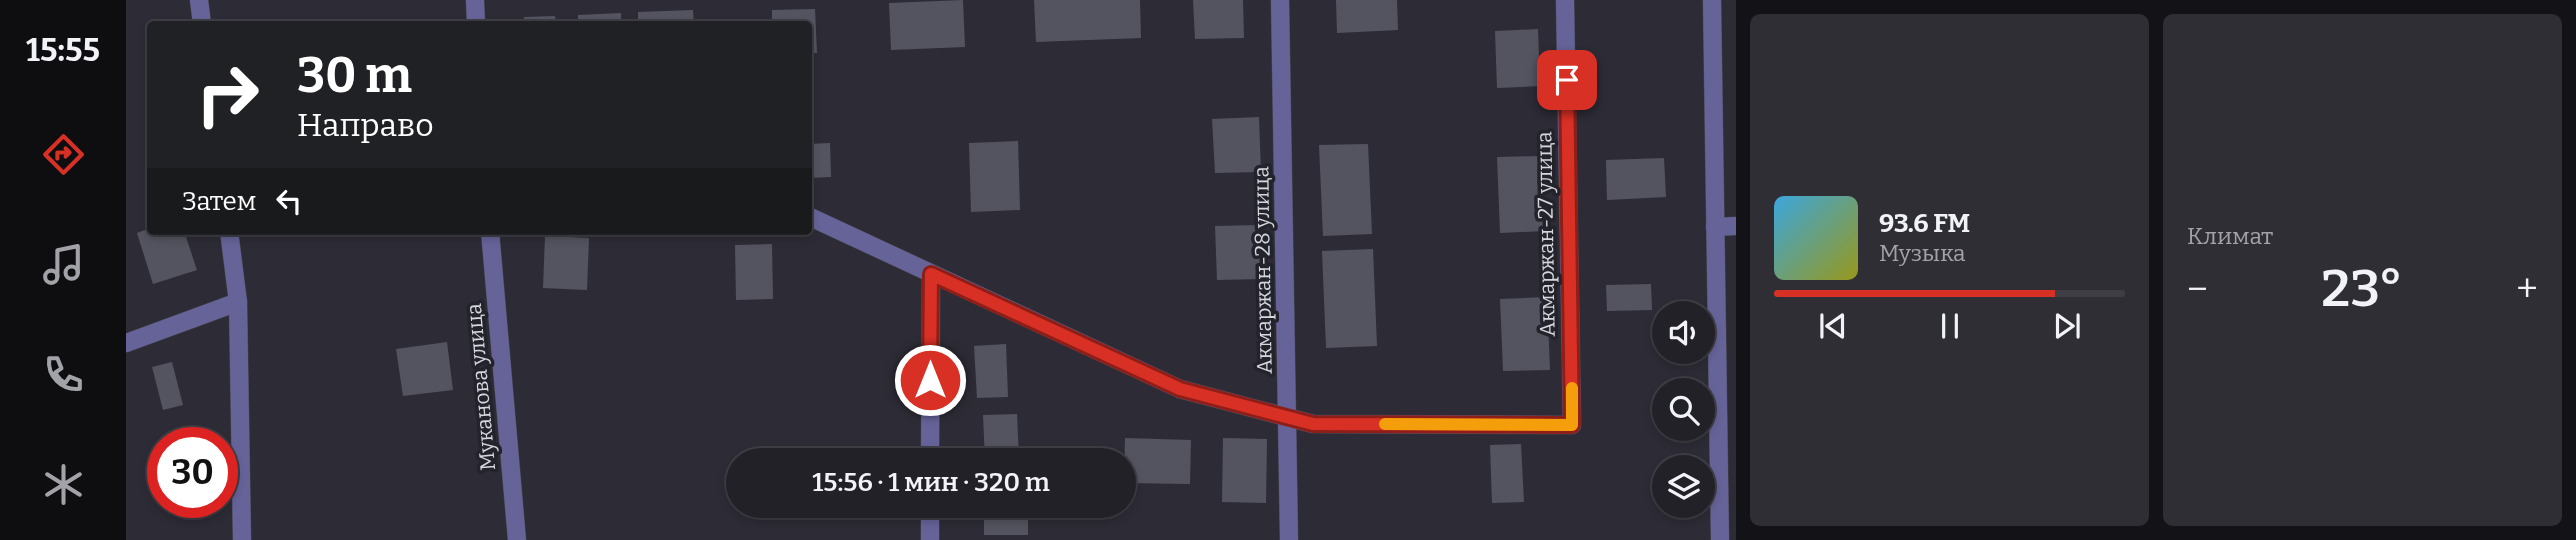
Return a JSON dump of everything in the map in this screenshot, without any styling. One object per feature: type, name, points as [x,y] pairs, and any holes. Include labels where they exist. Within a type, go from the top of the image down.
[{"type":"street","points":[[199,0],[202,21]]},
{"type":"street","points":[[475,0],[476,21]]},
{"type":"street","name":"Акмаржан-28 улица","points":[[1280,0],[1289,540]]},
{"type":"street","name":"Акмаржан-27 улица","points":[[1288,417],[1313,424],[1572,425],[1565,0]]},
{"type":"street","points":[[1712,0],[1720,540]]},
{"type":"street","points":[[812,218],[1180,389],[1288,417]]},
{"type":"street","points":[[1715,227],[1736,226]]},
{"type":"street","points":[[230,235],[238,302],[242,540]]},
{"type":"street","name":"Муканова улица","points":[[490,235],[517,540]]},
{"type":"street","points":[[930,448],[931,274]]},
{"type":"street","points":[[126,343],[238,302]]},
{"type":"street","points":[[930,518],[930,540]]},
{"type":"building","points":[[963,0],[965,47],[891,50],[889,3]]},
{"type":"building","points":[[1034,0],[1140,0],[1141,38],[1036,42]]},
{"type":"building","points":[[1193,0],[1243,0],[1244,38],[1195,39]]},
{"type":"building","points":[[1336,0],[1397,0],[1398,30],[1337,33]]},
{"type":"building","points":[[815,9],[817,53],[812,53],[812,21],[772,21],[772,10]]},
{"type":"building","points":[[693,10],[694,21],[638,21],[638,12]]},
{"type":"building","points":[[621,13],[621,21],[578,21],[578,15]]},
{"type":"building","points":[[555,16],[556,21],[524,21],[524,17]]},
{"type":"building","points":[[1538,29],[1540,86],[1497,88],[1495,31]]},
{"type":"building","points":[[1259,117],[1261,172],[1215,173],[1212,119]]},
{"type":"building","points":[[1018,141],[1020,210],[971,212],[969,143]]},
{"type":"building","points":[[830,143],[831,177],[812,178],[812,144]]},
{"type":"building","points":[[1368,144],[1372,234],[1323,236],[1319,145]]},
{"type":"building","points":[[1542,156],[1545,231],[1500,233],[1497,157]]},
{"type":"building","points":[[1664,158],[1666,197],[1607,200],[1606,160]]},
{"type":"building","points":[[1259,225],[1261,279],[1217,280],[1215,226]]},
{"type":"building","points":[[147,229],[147,235],[185,235],[197,270],[153,284],[137,233]]},
{"type":"building","points":[[545,236],[589,238],[587,290],[543,288]]},
{"type":"building","points":[[772,244],[773,299],[736,300],[735,245]]},
{"type":"building","points":[[1373,249],[1377,346],[1326,348],[1322,251]]},
{"type":"building","points":[[1651,284],[1652,310],[1607,311],[1606,285]]},
{"type":"building","points":[[1547,297],[1550,370],[1503,371],[1500,299]]},
{"type":"building","points":[[447,342],[453,390],[403,396],[396,349]]},
{"type":"building","points":[[1006,344],[1008,397],[977,398],[974,346]]},
{"type":"building","points":[[172,362],[183,405],[163,410],[152,367]]},
{"type":"building","points":[[1017,414],[1019,448],[984,448],[983,415]]},
{"type":"building","points":[[1125,438],[1191,440],[1190,484],[1136,483],[1136,448],[1125,448]]},
{"type":"building","points":[[1223,438],[1267,439],[1266,503],[1222,502]]},
{"type":"building","points":[[1521,444],[1524,502],[1492,503],[1490,445]]},
{"type":"building","points":[[984,518],[1028,518],[1028,535],[984,535]]},
{"type":"slow traffic","points":[[1385,424],[1572,425],[1572,388]]},
{"type":"route","points":[[930,380],[931,274],[1180,389],[1313,424],[1572,425],[1567,80]]}]
